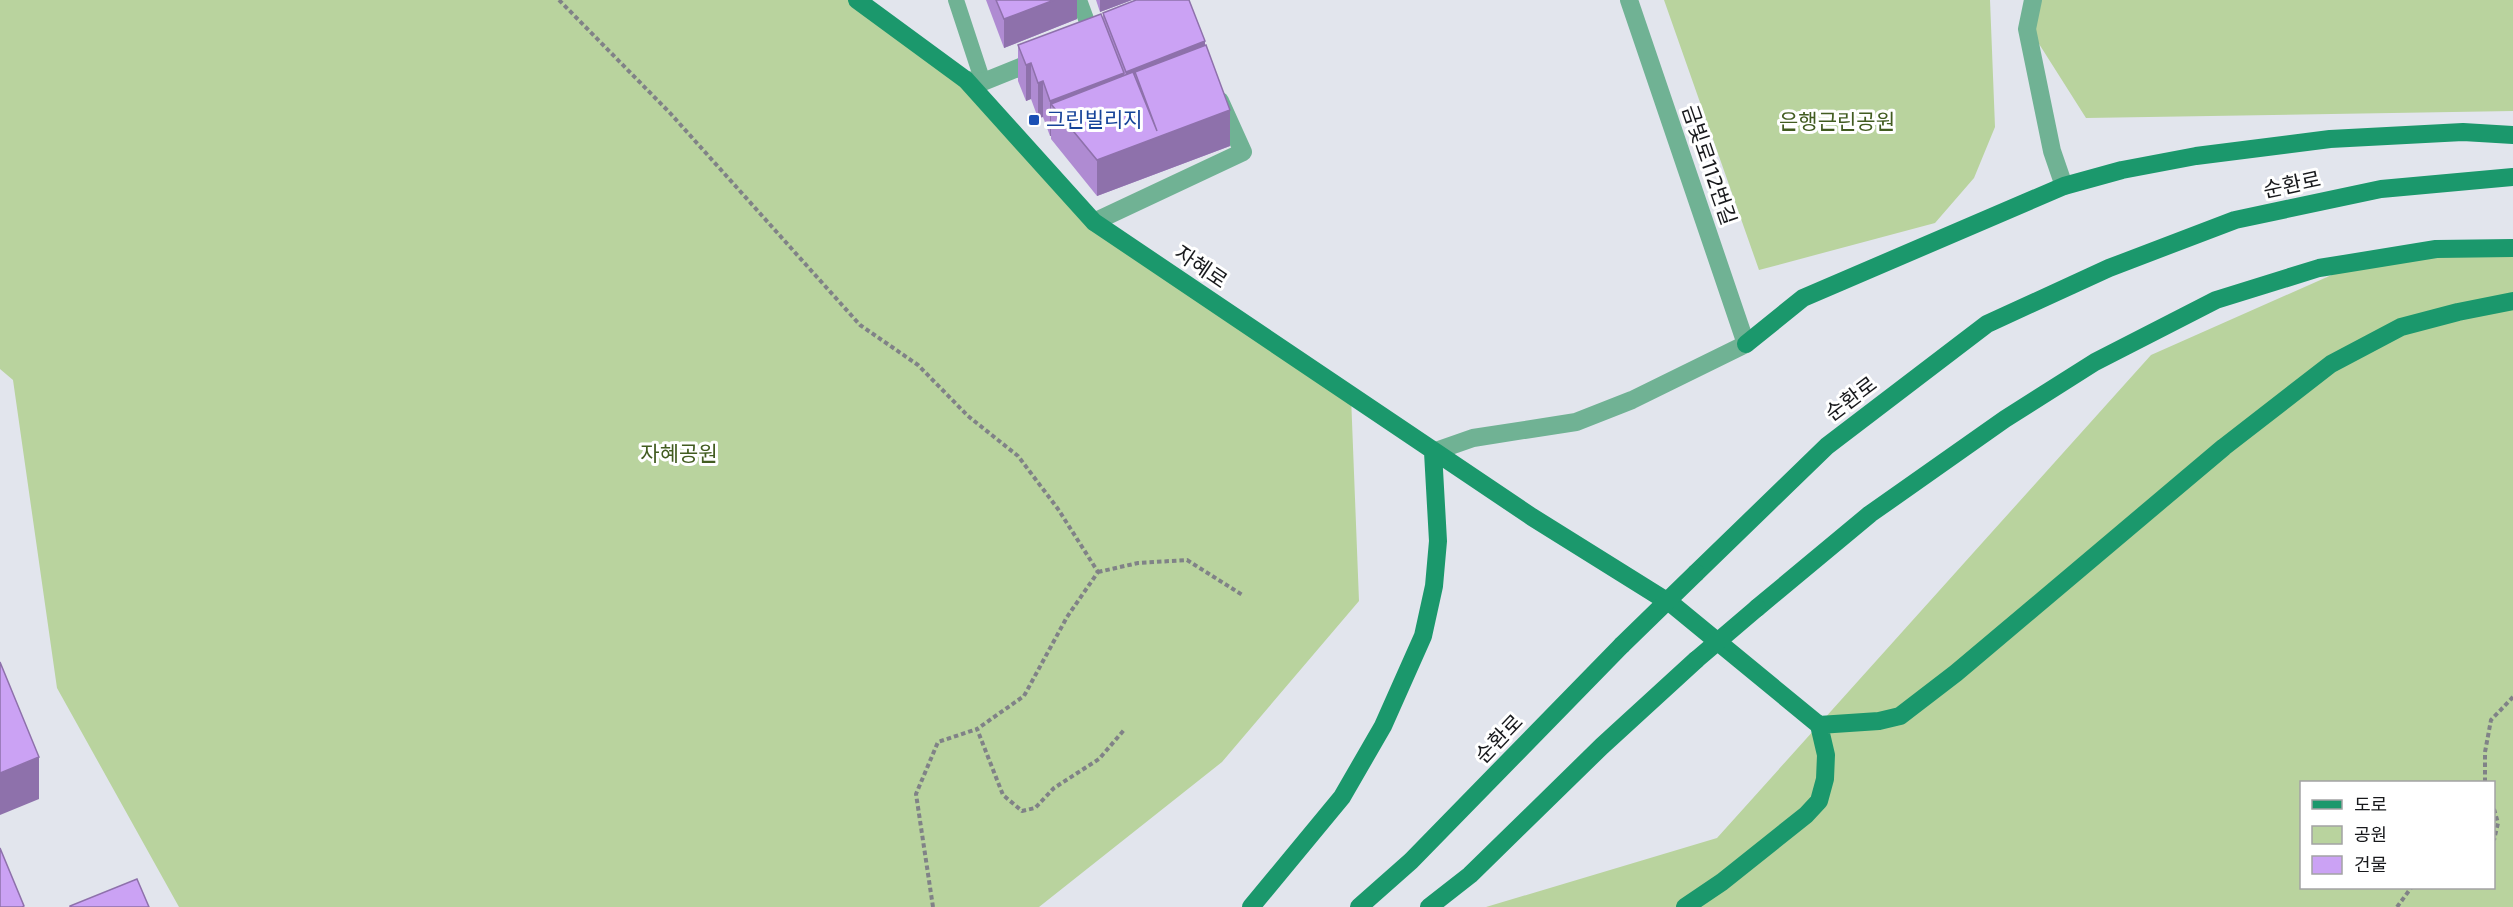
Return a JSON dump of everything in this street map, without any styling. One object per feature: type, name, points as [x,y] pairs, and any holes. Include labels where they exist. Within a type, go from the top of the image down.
[{"type":"main road","name":"자혜로","points":[[857,0],[974,81],[1094,222],[1433,452],[1673,605],[1819,724]]},
{"type":"main road","points":[[1746,344],[1803,298],[2064,186],[2122,170],[2196,156],[2330,139],[2463,132],[2513,135]]},
{"type":"main road","name":"순환로","points":[[1359,907],[1411,861],[1622,645],[1827,446],[1987,324],[2109,268],[2235,220],[2381,189],[2513,177]]},
{"type":"main road","points":[[1429,907],[1470,875],[1602,746],[1696,660],[1870,514],[2005,419],[2095,362],[2216,300],[2319,268],[2436,249],[2513,248]]},
{"type":"main road","points":[[1685,907],[1806,815],[1819,801],[1825,779],[1827,756],[1819,724],[1879,721],[1900,716],[1956,673],[2224,447],[2331,364],[2401,327],[2513,301]]},
{"type":"main road","points":[[1251,907],[1342,797],[1383,726],[1423,636],[1434,586],[1438,542],[1433,452]]},
{"type":"street","name":"금빛로112번길","points":[[1629,0],[1746,344]]},
{"type":"street","points":[[2033,0],[2026,29],[2052,151],[2064,186]]},
{"type":"street","points":[[974,81],[1066,49],[1114,29]]},
{"type":"street","points":[[1094,222],[1243,152],[1214,87]]},
{"type":"street","points":[[1433,452],[1473,438],[1576,422],[1632,400],[1746,344]]},
{"type":"lane","points":[[956,0],[974,81]]},
{"type":"lane","points":[[1079,0],[1093,38]]},
{"type":"path","points":[[559,0],[670,113],[860,325],[918,365],[968,416],[1018,456],[1058,509],[1098,572]]},
{"type":"path","points":[[933,907],[916,794],[938,742],[977,729],[1024,696],[1067,617],[1098,572],[1138,563],[1187,560],[1244,596]]},
{"type":"path","points":[[2485,781],[2485,752],[2491,720],[2513,697]]},
{"type":"path","points":[[977,729],[1003,795],[1022,811],[1035,808],[1054,788],[1099,759],[1124,730]]},
{"type":"path","points":[[2495,814],[2498,823],[2495,833]]},
{"type":"path","points":[[2397,907],[2410,889]]},
{"type":"green space","name":"자혜공원","points":[[0,0],[857,0],[966,80],[1094,222],[1351,396],[1359,601],[1222,762],[1039,907],[179,907],[57,688],[13,380],[0,369]]},
{"type":"green space","name":"은행근린공원","points":[[1664,0],[1990,0],[1995,127],[1974,178],[1935,223],[1759,270]]},
{"type":"green space","points":[[2040,0],[2513,0],[2513,111],[2086,118],[2034,36]]},
{"type":"green space","points":[[2513,242],[2513,907],[1486,907],[1717,838],[2151,355],[2370,258]]},
{"type":"building","points":[[996,0],[1054,0],[1004,19]]},
{"type":"building","points":[[1136,0],[1189,0],[1205,41],[1126,72],[1103,13]]},
{"type":"building","points":[[1101,14],[1124,73],[1050,101],[1043,81],[1038,83],[1031,63],[1026,65],[1018,45]]},
{"type":"building","points":[[1206,45],[1230,110],[1097,160],[1051,104],[1133,72],[1157,131],[1135,72]]},
{"type":"building","points":[[0,662],[39,757],[0,773]]},
{"type":"building","points":[[0,848],[24,906],[22,907],[0,907]]},
{"type":"building","points":[[137,879],[149,907],[70,907],[70,906]]},
{"type":"place","name":"그린빌리지","points":[[1034,120]]}]
